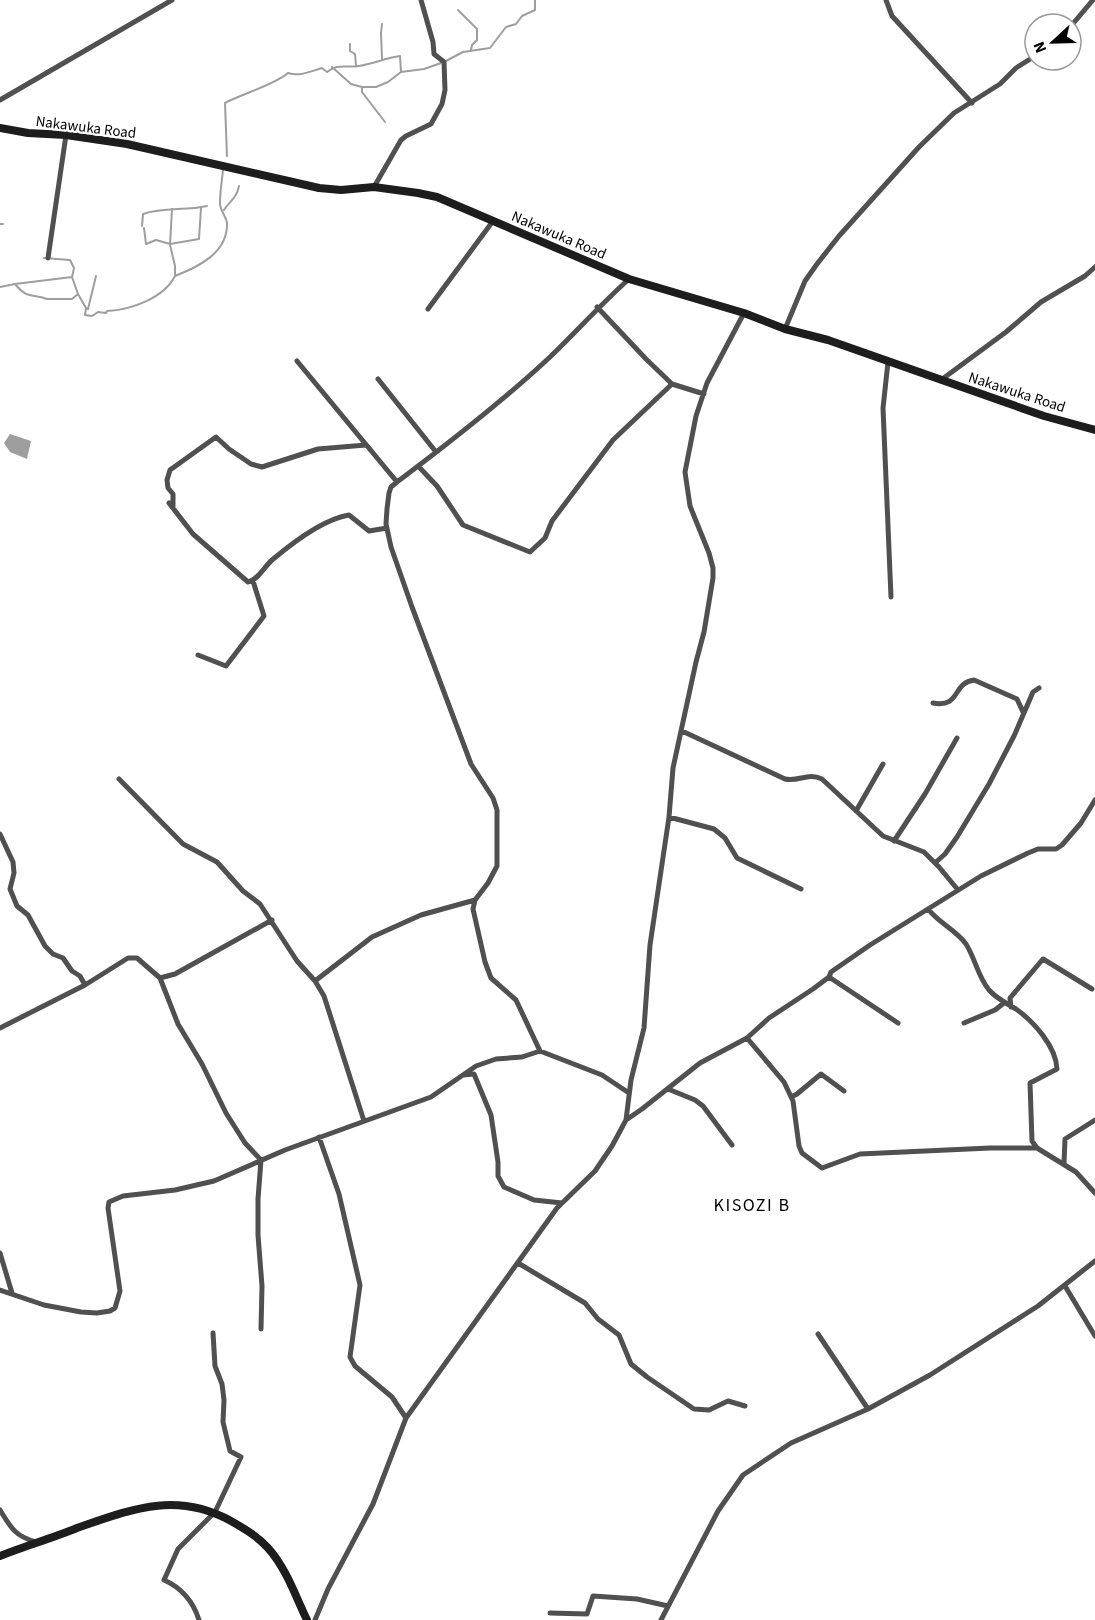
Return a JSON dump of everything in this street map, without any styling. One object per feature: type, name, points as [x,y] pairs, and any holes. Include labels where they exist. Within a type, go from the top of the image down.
[{"type":"main road","name":"Nakawuka Road","points":[[0,128],[135,146],[319,188],[341,190],[374,187],[427,194],[628,279],[744,313],[785,329],[828,340],[1044,416],[1095,430]]},
{"type":"main road","points":[[0,1557],[104,1519],[147,1506],[162,1504],[196,1506],[215,1512],[252,1533],[268,1548],[287,1576],[307,1620]]},
{"type":"street","points":[[0,100],[172,0]]},
{"type":"street","points":[[374,187],[401,140],[431,124],[442,104],[446,90],[444,62],[434,54],[433,42],[421,0]]},
{"type":"street","points":[[886,0],[892,16],[972,103]]},
{"type":"street","points":[[1083,12],[1093,0]]},
{"type":"street","points":[[785,329],[805,281],[839,236],[954,113],[1000,84],[1023,64]]},
{"type":"street","points":[[48,258],[66,135]]},
{"type":"street","points":[[428,309],[493,221]]},
{"type":"street","points":[[941,380],[1006,332],[1041,302],[1085,276],[1095,267]]},
{"type":"street","points":[[540,1052],[516,1000],[488,974],[473,909],[475,900],[497,866],[496,804],[471,764],[391,547],[387,528],[389,493],[397,482],[550,356],[597,307],[628,279]]},
{"type":"street","points":[[597,307],[672,384],[704,394]]},
{"type":"street","points":[[315,1620],[328,1589],[373,1504],[406,1418],[562,1203],[595,1171],[626,1120],[629,1093],[644,1028],[650,945],[669,817],[673,768],[704,632],[713,578],[709,553],[690,506],[685,472],[696,416],[707,383],[744,313]]},
{"type":"street","points":[[297,361],[397,482]]},
{"type":"street","points":[[888,362],[883,408],[891,597]]},
{"type":"street","points":[[378,379],[436,452]]},
{"type":"street","points":[[418,466],[437,486],[464,525],[530,552],[545,538],[559,512],[613,440],[672,384]]},
{"type":"street","points":[[366,445],[318,449],[262,466],[251,464],[216,437],[170,470],[167,480],[172,494],[171,505],[194,534],[248,582],[253,581],[282,552],[332,520],[349,515],[369,531],[387,528]]},
{"type":"street","points":[[198,655],[226,666],[264,616],[253,581]]},
{"type":"street","points":[[933,703],[943,705],[950,702],[964,683],[974,680],[1017,699],[1023,712]]},
{"type":"street","points":[[935,863],[945,854],[957,837],[989,784],[1014,736],[1033,692],[1040,688]]},
{"type":"street","points":[[682,731],[785,779],[794,781],[805,775],[814,775],[822,779],[883,836],[924,852],[958,890]]},
{"type":"street","points":[[894,841],[925,794],[957,738]]},
{"type":"street","points":[[856,811],[883,764]]},
{"type":"street","points":[[119,779],[183,844],[217,862],[243,891],[260,904],[272,920],[297,961],[315,981],[324,996],[364,1121]]},
{"type":"street","points":[[626,1120],[700,1063],[747,1038],[770,1018],[795,1003],[829,977],[831,972],[870,945],[981,876],[1038,849],[1056,849],[1062,845],[1081,823],[1095,800]]},
{"type":"street","points":[[669,817],[714,830],[725,838],[737,858],[801,890]]},
{"type":"street","points":[[0,834],[14,862],[10,889],[17,906],[28,915],[45,946],[53,954],[63,958],[72,971],[80,976],[85,985]]},
{"type":"street","points":[[315,981],[372,937],[421,915],[475,900]]},
{"type":"street","points":[[928,910],[966,945],[985,984],[1004,1003],[1039,1030],[1057,1062],[1057,1069],[1030,1083],[1032,1141],[1037,1148],[1064,1163],[1082,1177],[1095,1193]]},
{"type":"street","points":[[160,978],[175,974],[272,920]]},
{"type":"street","points":[[0,1028],[85,985],[118,963],[133,957],[160,978],[178,1024],[202,1064],[231,1124],[261,1160],[258,1226],[262,1286],[261,1329]]},
{"type":"street","points":[[1011,1007],[1010,998],[1043,958],[1092,989]]},
{"type":"street","points":[[829,977],[898,1023]]},
{"type":"street","points":[[964,1023],[1004,1003]]},
{"type":"street","points":[[747,1038],[784,1082],[791,1097],[801,1153],[822,1168],[861,1155],[990,1148],[1037,1148]]},
{"type":"street","points":[[0,1290],[53,1307],[97,1313],[110,1311],[115,1308],[120,1291],[109,1202],[123,1196],[175,1190],[214,1181],[319,1137],[431,1097],[485,1061],[522,1057],[540,1052],[602,1076],[629,1093]]},
{"type":"street","points":[[463,1075],[474,1074],[491,1115],[498,1176],[504,1187],[534,1200],[562,1203]]},
{"type":"street","points":[[791,1097],[821,1074],[844,1092]]},
{"type":"street","points":[[668,1089],[695,1100],[703,1106],[732,1145]]},
{"type":"street","points":[[628,1103],[642,1109]]},
{"type":"street","points":[[1064,1163],[1065,1139],[1095,1120]]},
{"type":"street","points":[[319,1137],[339,1194],[360,1285],[350,1357],[355,1366],[392,1397],[406,1418]]},
{"type":"street","points":[[0,1253],[12,1293]]},
{"type":"street","points":[[661,1620],[718,1511],[743,1475],[791,1443],[868,1409],[959,1358],[1065,1286],[1095,1261]]},
{"type":"street","points":[[518,1263],[585,1303],[598,1319],[619,1335],[632,1364],[646,1377],[694,1409],[709,1410],[728,1401],[746,1406]]},
{"type":"street","points":[[1065,1286],[1095,1336]]},
{"type":"street","points":[[199,1620],[193,1603],[174,1584],[165,1580],[178,1549],[215,1512],[241,1457],[230,1451],[227,1441],[223,1422],[222,1384],[215,1366],[213,1333]]},
{"type":"street","points":[[818,1334],[868,1409]]},
{"type":"street","points":[[0,1510],[12,1529],[23,1538],[38,1543]]},
{"type":"street","points":[[550,1612],[587,1614],[593,1596],[638,1599],[668,1606]]},
{"type":"shaded area","points":[[10,434],[31,441],[27,459],[10,452],[4,443]]},
{"type":"waterway","points":[[227,156],[225,103],[288,73],[301,74],[322,68],[327,72],[338,67],[359,66],[400,56],[401,72],[424,69],[463,52],[490,48],[506,27],[516,24],[522,16],[535,10],[535,0]]},
{"type":"waterway","points":[[458,10],[477,29],[477,40],[471,50]]},
{"type":"waterway","points":[[382,24],[382,59]]},
{"type":"waterway","points":[[350,44],[350,51],[355,54],[356,65]]},
{"type":"waterway","points":[[332,67],[351,84],[362,87],[362,92],[385,122]]},
{"type":"waterway","points":[[362,87],[376,87],[388,82],[401,72]]},
{"type":"waterway","points":[[0,287],[15,284],[27,294],[47,299],[72,299],[78,294],[86,308],[85,315],[92,316],[98,312],[106,313],[146,301],[163,291],[175,276],[210,257],[223,243],[227,223],[220,205],[223,170]]},
{"type":"waterway","points":[[224,210],[235,197],[239,186]]},
{"type":"waterway","points":[[142,226],[143,214],[159,210],[207,206]]},
{"type":"waterway","points":[[144,228],[146,244],[156,240],[170,244],[199,239],[201,208]]},
{"type":"waterway","points":[[172,209],[170,245],[175,276]]},
{"type":"waterway","points":[[15,284],[72,277],[74,268],[70,260],[44,258]]},
{"type":"waterway","points":[[86,308],[88,309],[96,276]]},
{"type":"waterway","points":[[72,277],[78,294]]},
{"type":"district","name":"KISOZI B","points":[[752,1205]]}]
